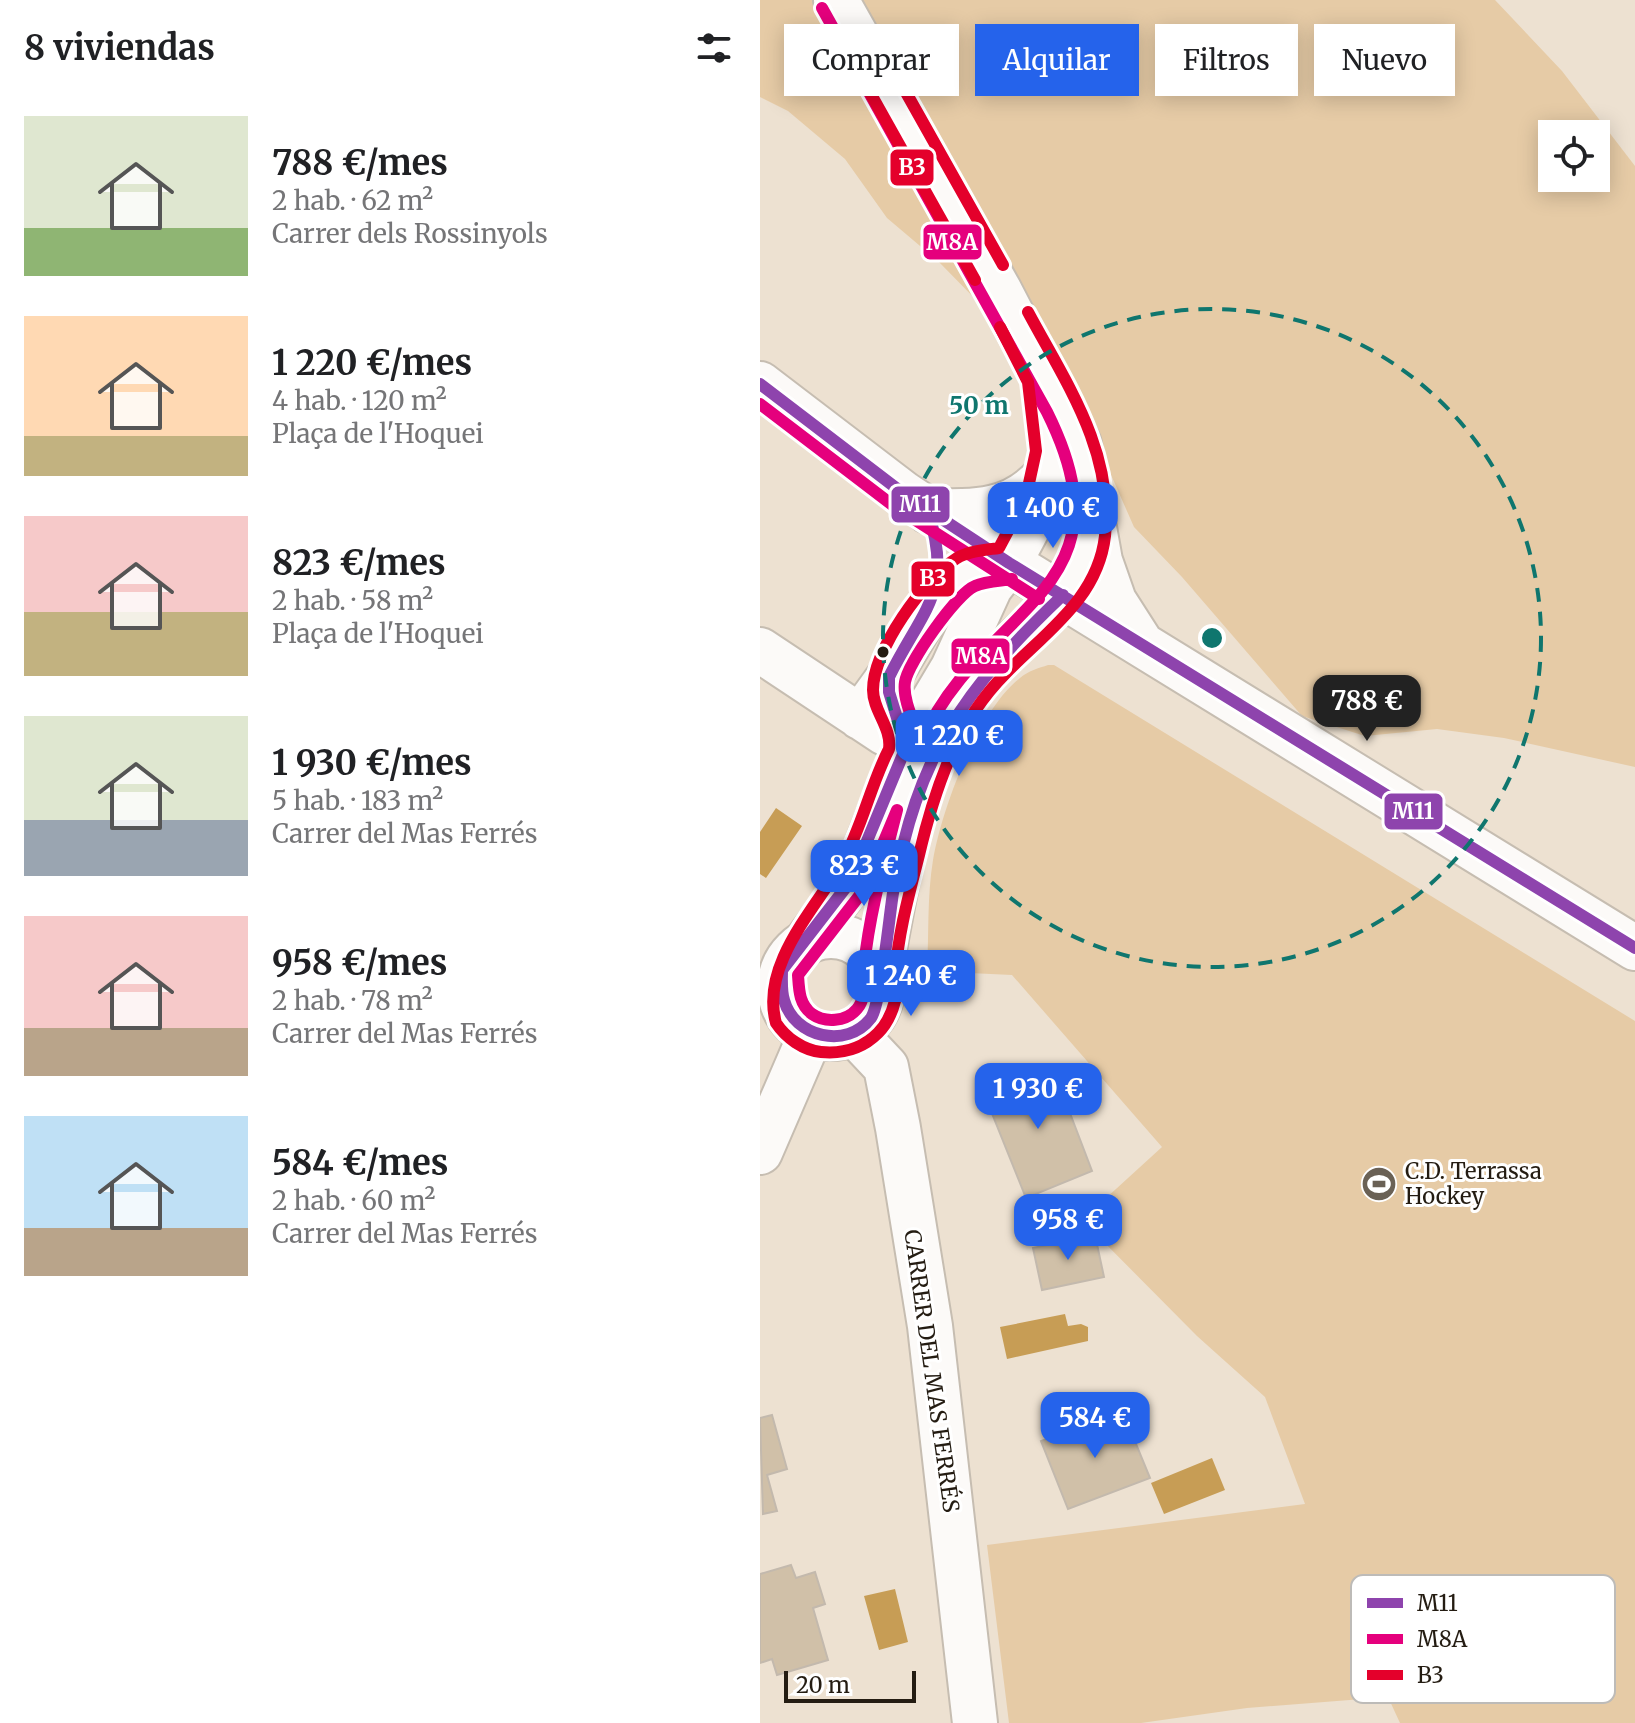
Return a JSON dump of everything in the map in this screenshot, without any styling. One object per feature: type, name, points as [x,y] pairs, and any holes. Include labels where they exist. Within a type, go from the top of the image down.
[{"type":"street","points":[[836,0],[1079,444],[1100,561],[1114,601],[1128,626],[1147,648]]},
{"type":"street","points":[[807,941],[834,935],[853,940],[871,953],[880,969],[883,986],[880,1005],[870,1021],[854,1033],[832,1038],[811,1034],[794,1023],[770,980],[807,941],[840,897],[860,863],[918,754],[990,587],[1009,563],[1041,503],[1052,452],[1044,377]]},
{"type":"street","points":[[760,384],[928,511],[1635,948]]},
{"type":"street","points":[[928,511],[987,511],[1011,505],[1033,491],[1047,474]]},
{"type":"street","points":[[880,969],[918,754],[980,677],[1063,595],[1087,550],[1089,501]]},
{"type":"street","points":[[860,717],[889,677],[927,613],[939,585],[943,559],[928,511]]},
{"type":"street","points":[[927,613],[954,581],[968,571],[1009,563]]},
{"type":"street","points":[[760,650],[918,754]]},
{"type":"street","points":[[889,677],[889,692],[918,754]]},
{"type":"street","name":"CARRER DEL MAS FERRÉS","points":[[854,1033],[886,1067],[898,1128],[930,1326],[975,1723]]},
{"type":"street","points":[[760,1152],[811,1034]]},
{"type":"shaded area","points":[[760,0],[1495,0],[1562,71],[1600,120],[1538,120],[1538,192],[1610,192],[1610,133],[1635,166],[1635,767],[1504,738],[1437,729],[1365,736],[1302,716],[1182,577],[1134,527],[1081,407],[939,262],[887,218],[845,159],[788,111],[760,97]]},
{"type":"shaded area","name":"C.D. Terrassa Hockey","points":[[1054,665],[1635,1021],[1635,1723],[1400,1723],[1391,1703],[1615,1703],[1615,1575],[1351,1575],[1351,1700],[1247,1708],[1141,1723],[1009,1723],[987,1545],[1305,1504],[1265,1397],[1197,1336],[1082,1220],[1162,1147],[1012,975],[927,971],[933,860],[953,788],[990,713],[1005,693],[1034,670]]},
{"type":"shaded area","points":[[776,808],[802,826],[766,878],[760,874],[760,832]]},
{"type":"shaded area","points":[[1065,1314],[1068,1326],[1081,1324],[1088,1327],[1088,1341],[1007,1359],[1000,1327]]},
{"type":"shaded area","points":[[1212,1458],[1225,1490],[1164,1514],[1151,1483]]},
{"type":"shaded area","points":[[895,1589],[908,1642],[879,1650],[864,1596]]},
{"type":"building","points":[[1052,1066],[1092,1171],[1026,1198],[983,1091]]},
{"type":"building","points":[[1095,1235],[1104,1277],[1042,1290],[1033,1248]]},
{"type":"building","points":[[1122,1410],[1150,1478],[1068,1509],[1041,1441]]},
{"type":"building","points":[[772,1415],[787,1469],[767,1475],[777,1511],[763,1514],[760,1418]]},
{"type":"building","points":[[791,1565],[796,1578],[815,1572],[825,1604],[813,1608],[828,1660],[777,1675],[772,1659],[760,1663],[760,1574]]},
{"type":"transit line","name":"M8A","points":[[822,8],[1047,412],[1070,473],[1074,521],[1063,560],[1040,594],[978,658],[947,696],[921,743],[907,705],[905,689],[915,660],[945,615],[967,592],[984,583],[1012,579]]},
{"type":"transit line","name":"B3","points":[[872,96],[975,280]]},
{"type":"transit line","name":"B3","points":[[908,96],[1003,265]]},
{"type":"transit line","name":"B3","points":[[1000,327],[1028,382],[1036,451],[1026,497],[999,548],[967,554],[944,568],[916,598],[881,655],[873,690],[888,734],[889,749],[849,850],[793,938],[776,980],[773,1001],[776,1023],[785,1034],[814,1051],[837,1052],[858,1047],[886,1023],[895,1001],[899,941],[922,842],[956,744],[990,691],[1081,596],[1100,558],[1105,536],[1106,505],[1095,446],[1071,392],[1028,312]]},
{"type":"transit line","name":"M11","points":[[760,384],[904,494],[1009,563],[1635,948]]},
{"type":"transit line","name":"M8A","points":[[760,404],[895,507],[1039,599]]},
{"type":"transit line","name":"M11","points":[[928,511],[938,562],[936,581],[923,616],[889,677],[889,692],[906,747],[850,882],[782,970],[783,996],[798,1023],[822,1035],[836,1036],[861,1028],[871,1018],[881,978],[903,845],[931,764],[972,695],[1028,629],[1063,595]]},
{"type":"transit line","name":"M8A","points":[[897,810],[869,928],[862,999],[857,1009],[847,1017],[835,1020],[817,1017],[802,1001],[798,975],[863,891],[897,810]]},
{"type":"place","name":"C.D. Terrassa Hockey","points":[[1379,1184]]}]
